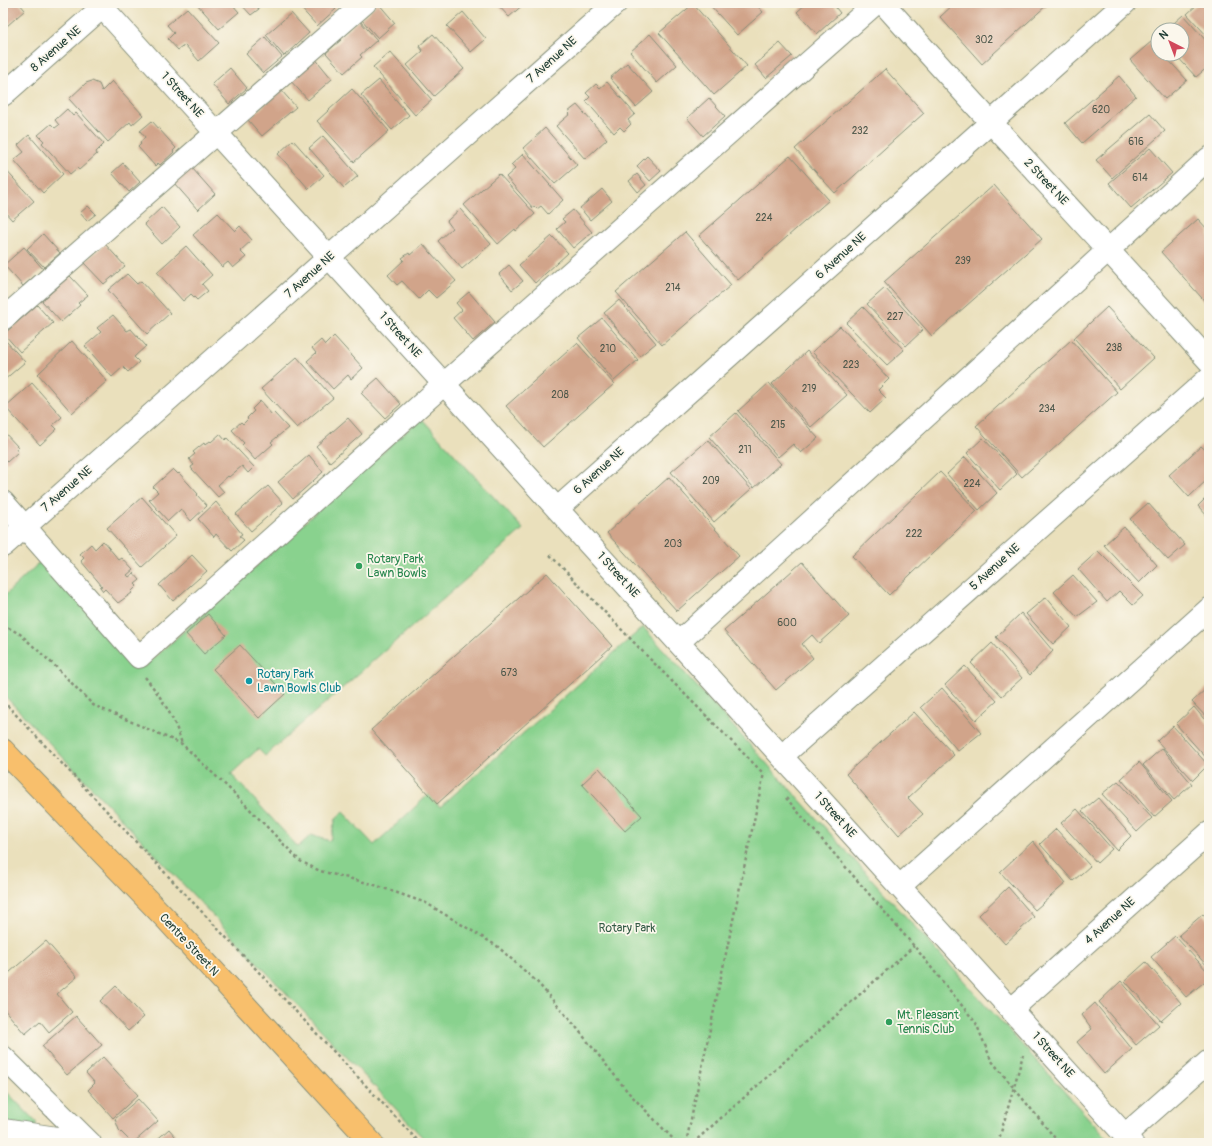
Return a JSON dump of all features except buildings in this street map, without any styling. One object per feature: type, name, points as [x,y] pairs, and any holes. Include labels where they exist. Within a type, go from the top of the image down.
[{"type":"main road","name":"Centre Street N","points":[[3,750],[166,919],[372,1143]]},
{"type":"street","points":[[3,319],[217,134],[365,3]]},
{"type":"street","name":"7 Avenue NE","points":[[3,546],[616,3]]},
{"type":"street","points":[[3,502],[139,657],[444,384],[876,3]]},
{"type":"street","name":"2 Street NE","points":[[883,3],[990,123],[1108,249],[1209,361]]},
{"type":"street","name":"6 Avenue NE","points":[[557,508],[1125,3]]},
{"type":"street","name":"1 Street NE","points":[[105,5],[217,134],[1129,1139]]},
{"type":"street","name":"8 Avenue NE","points":[[3,95],[105,5]]},
{"type":"street","points":[[679,642],[1209,158]]},
{"type":"street","name":"5 Avenue NE","points":[[782,756],[1209,378]]},
{"type":"street","points":[[900,886],[1209,609]]},
{"type":"street","name":"4 Avenue NE","points":[[1012,1009],[1209,833]]},
{"type":"street","points":[[3,1057],[90,1143]]},
{"type":"street","points":[[1129,1139],[1209,1061]]},
{"type":"street","points":[[3,1130],[90,1143]]},
{"type":"path","points":[[550,555],[646,655],[768,778]]},
{"type":"path","points":[[3,625],[20,634],[55,666],[93,705],[182,744],[237,796],[300,861],[320,871],[372,884],[426,903],[497,946],[537,982],[576,1027],[628,1092],[678,1143]]},
{"type":"path","points":[[142,673],[162,698],[178,730],[182,744]]},
{"type":"path","points":[[3,701],[420,1143]]},
{"type":"path","points":[[686,1143],[764,773]]},
{"type":"path","points":[[784,796],[914,946],[976,1023],[991,1060],[1013,1089],[1059,1143]]},
{"type":"path","points":[[693,1143],[914,946]]},
{"type":"path","points":[[998,1143],[1026,1044],[1035,1036]]},
{"type":"green space","name":"Rotary Park","points":[[421,418],[523,529],[265,756],[258,749],[231,774],[298,847],[311,835],[330,841],[336,818],[343,812],[374,845],[429,794],[440,807],[643,627],[1111,1143],[428,1143],[3,694],[3,597],[39,563],[46,563],[144,667]]},
{"type":"green space","points":[[3,1088],[36,1122],[36,1127],[3,1122]]},
{"type":"place","name":"Rotary Park Lawn Bowls","points":[[359,566]]},
{"type":"place","name":"Rotary Park Lawn Bowls Club","points":[[249,681]]},
{"type":"place","name":"Mt. Pleasant Tennis Club","points":[[889,1022]]}]
